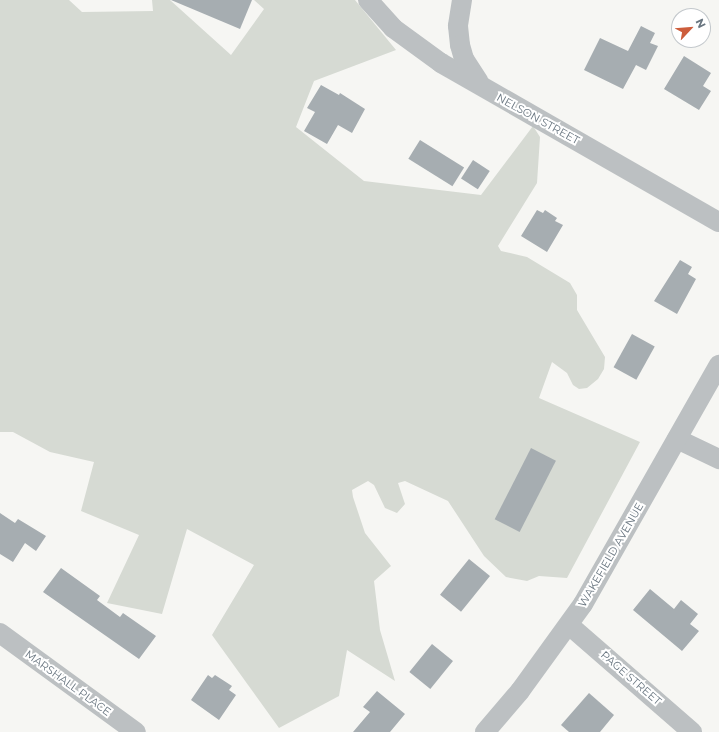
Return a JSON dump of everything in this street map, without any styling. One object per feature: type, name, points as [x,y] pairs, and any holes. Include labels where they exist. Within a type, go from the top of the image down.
[{"type":"street","name":"NELSON STREET","points":[[368,0],[410,42],[441,63],[480,84],[493,94],[624,166],[719,222]]},
{"type":"street","points":[[462,0],[458,26],[460,45],[471,72],[480,84]]},
{"type":"street","name":"WAKEFIELD AVENUE","points":[[485,732],[520,691],[569,625],[719,365]]},
{"type":"street","points":[[677,440],[719,459]]},
{"type":"street","name":"PAGE STREET","points":[[569,625],[692,732]]},
{"type":"street","name":"MARSHALL PLACE","points":[[0,634],[136,732]]},
{"type":"shaded area","points":[[0,0],[69,0],[82,12],[153,11],[152,0],[170,0],[231,55],[264,9],[254,0],[355,0],[396,50],[314,81],[296,127],[364,181],[481,195],[533,126],[540,137],[537,183],[498,246],[501,251],[527,257],[570,283],[577,295],[577,310],[605,357],[604,369],[598,379],[587,388],[579,389],[573,385],[567,373],[552,362],[539,398],[640,442],[567,578],[539,576],[527,581],[506,577],[484,556],[448,501],[405,481],[398,483],[405,504],[397,513],[385,508],[374,485],[368,481],[352,490],[365,533],[391,566],[374,581],[380,630],[395,681],[347,650],[339,696],[279,728],[212,635],[254,565],[187,529],[162,614],[107,603],[139,535],[81,511],[94,462],[50,452],[13,432],[0,432]]},
{"type":"building","points":[[171,0],[252,0],[240,29]]},
{"type":"building","points":[[641,26],[655,33],[650,43],[658,46],[646,70],[636,65],[623,89],[584,70],[600,38],[628,51]]},
{"type":"building","points":[[684,56],[711,73],[703,86],[711,91],[699,110],[664,89]]},
{"type":"building","points":[[321,85],[339,95],[340,93],[365,109],[352,133],[338,125],[327,144],[304,131],[315,112],[307,108]]},
{"type":"building","points":[[420,140],[464,168],[452,186],[408,159]]},
{"type":"building","points":[[473,160],[490,171],[478,189],[461,178]]},
{"type":"building","points":[[537,210],[543,213],[545,210],[557,218],[555,221],[563,225],[547,252],[521,236]]},
{"type":"building","points":[[680,260],[692,267],[688,274],[696,279],[677,314],[654,301]]},
{"type":"building","points":[[632,334],[655,347],[636,380],[614,367]]},
{"type":"building","points":[[531,448],[556,461],[520,532],[495,519]]},
{"type":"building","points":[[0,513],[15,523],[18,519],[46,536],[36,551],[25,543],[13,562],[0,554]]},
{"type":"building","points":[[469,559],[490,576],[461,612],[440,595]]},
{"type":"building","points":[[61,568],[100,596],[97,600],[120,617],[123,613],[156,636],[139,659],[43,592]]},
{"type":"building","points":[[650,589],[674,609],[681,600],[698,614],[690,624],[699,631],[682,651],[633,610]]},
{"type":"building","points":[[432,644],[453,661],[430,689],[409,672]]},
{"type":"building","points":[[208,675],[212,678],[215,675],[232,686],[229,690],[236,695],[219,720],[191,700]]},
{"type":"building","points":[[377,691],[405,714],[390,732],[353,732],[370,712],[363,707]]},
{"type":"building","points":[[589,693],[614,715],[600,732],[569,732],[561,725]]}]
